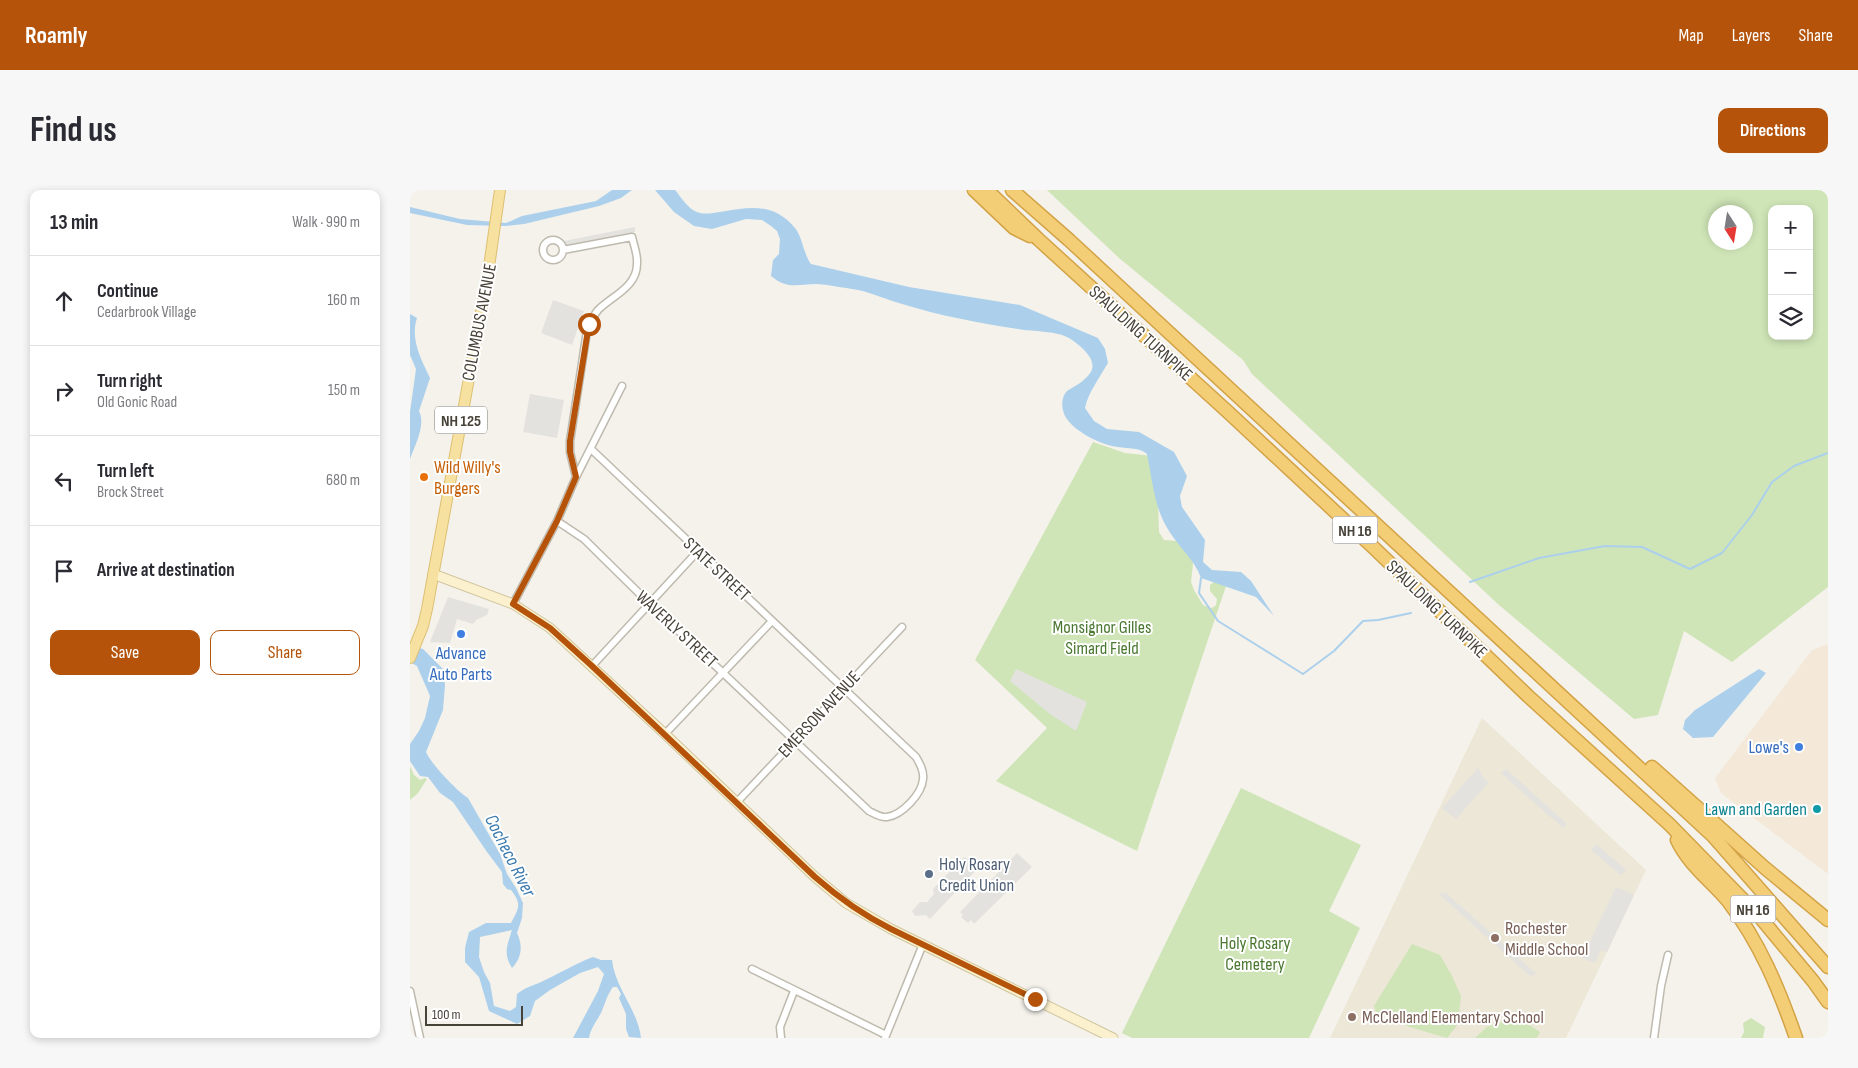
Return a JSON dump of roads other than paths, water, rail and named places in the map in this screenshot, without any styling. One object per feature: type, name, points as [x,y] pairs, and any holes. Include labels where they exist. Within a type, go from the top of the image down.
[{"type":"highway","points":[[974,190],[1014,228],[1038,240]]},
{"type":"highway","name":"SPAULDING TURNPIKE","points":[[987,190],[1038,240],[1228,412],[1373,547],[1528,696],[1669,824],[1759,916],[1814,981],[1828,1002]]},
{"type":"highway","name":"SPAULDING TURNPIKE","points":[[1012,190],[1713,836],[1828,967]]},
{"type":"highway","points":[[1570,704],[1611,732],[1765,868],[1828,920]]},
{"type":"highway","points":[[1669,824],[1682,850],[1728,901],[1757,944],[1770,970],[1796,1038]]},
{"type":"main road","name":"COLUMBUS AVENUE","points":[[410,658],[423,626],[433,574],[496,225],[500,190]]},
{"type":"street","points":[[563,250],[632,237],[638,263],[634,278],[620,293],[598,310],[587,331],[570,441],[570,452],[576,477]]},
{"type":"street","points":[[513,604],[557,521],[576,477],[622,386]]},
{"type":"street","name":"STATE STREET","points":[[591,449],[843,689]]},
{"type":"street","name":"WAVERLY STREET","points":[[557,521],[584,539],[794,741],[873,813],[886,817],[894,816],[913,799],[922,786],[924,778],[920,764],[916,757],[843,689]]},
{"type":"street","points":[[592,666],[698,551]]},
{"type":"street","points":[[433,574],[513,604],[550,628],[815,877],[846,903],[869,918],[1113,1038]]},
{"type":"street","points":[[665,734],[772,620]]},
{"type":"street","name":"EMERSON AVENUE","points":[[737,802],[902,627]]},
{"type":"street","points":[[752,969],[886,1036],[923,944]]},
{"type":"street","points":[[1654,1038],[1661,986],[1668,956]]},
{"type":"street","points":[[410,991],[420,1038]]},
{"type":"street","points":[[781,1038],[780,1027],[794,991]]},
{"type":"water","points":[[612,190],[632,190],[621,198],[599,206],[524,224],[505,226],[467,225],[410,213],[410,207],[460,219],[506,223],[522,216],[596,201]]},
{"type":"water","points":[[655,190],[675,190],[688,206],[700,213],[706,214],[751,208],[770,210],[787,220],[795,228],[811,264],[909,287],[1020,305],[1098,338],[1105,349],[1108,363],[1091,391],[1085,408],[1094,421],[1107,429],[1139,432],[1174,452],[1187,476],[1180,496],[1182,507],[1205,540],[1203,562],[1212,570],[1241,572],[1251,581],[1274,616],[1256,597],[1201,578],[1194,564],[1170,533],[1162,518],[1154,491],[1147,454],[1137,449],[1111,446],[1096,440],[1081,432],[1069,422],[1063,410],[1064,396],[1067,391],[1087,377],[1091,371],[1092,364],[1089,355],[1072,340],[1054,333],[1009,328],[947,316],[858,290],[817,284],[788,285],[771,276],[773,260],[779,254],[780,239],[777,231],[771,226],[762,220],[746,219],[712,229],[694,226],[674,212]]},
{"type":"water","points":[[410,314],[417,318],[415,326],[416,341],[420,356],[430,378],[419,411],[421,429],[410,459],[410,412],[416,369],[410,355]]},
{"type":"water","points":[[410,646],[423,649],[443,669],[445,685],[443,710],[426,752],[445,777],[468,798],[500,854],[507,874],[523,903],[522,918],[517,933],[520,942],[520,956],[512,968],[507,954],[507,945],[512,930],[480,937],[479,957],[490,983],[494,1006],[510,1011],[516,1007],[517,994],[525,988],[593,957],[601,960],[612,960],[617,980],[636,1018],[641,1038],[629,1037],[626,1029],[626,1014],[619,998],[621,994],[617,987],[613,987],[592,1028],[589,1038],[573,1038],[598,991],[604,974],[598,967],[580,973],[550,990],[535,1001],[530,1016],[517,1024],[489,1011],[479,977],[465,962],[465,948],[469,932],[486,923],[511,923],[518,903],[511,890],[507,889],[503,884],[502,872],[453,802],[440,793],[428,777],[420,776],[410,761],[410,744],[425,718],[430,696],[417,666],[410,662]]},
{"type":"water","points":[[1759,669],[1766,673],[1713,737],[1693,738],[1683,729],[1685,720],[1695,710]]},
{"type":"waterway","points":[[1470,582],[1539,558],[1605,546],[1642,547],[1690,569],[1722,553],[1752,515],[1772,482],[1794,466],[1828,453]]},
{"type":"waterway","points":[[1201,578],[1199,593],[1218,621],[1303,674],[1334,651],[1363,621],[1411,613]]},
{"type":"place","name":"Wild Willy's Burgers","points":[[424,477]]},
{"type":"place","name":"Advance Auto Parts","points":[[461,634]]},
{"type":"place","name":"Lowe's","points":[[1799,747]]},
{"type":"place","name":"Lawn and Garden","points":[[1817,809]]},
{"type":"place","name":"Holy Rosary Credit Union","points":[[929,874]]},
{"type":"place","name":"Rochester Middle School","points":[[1495,938]]},
{"type":"place","name":"McClelland Elementary School","points":[[1352,1017]]},
{"type":"park label","name":"Monsignor Gilles Simard Field","points":[[1102,637]]},
{"type":"park label","name":"Holy Rosary Cemetery","points":[[1255,953]]},
{"type":"water label","name":"Cocheco River","points":[[511,855]]}]
